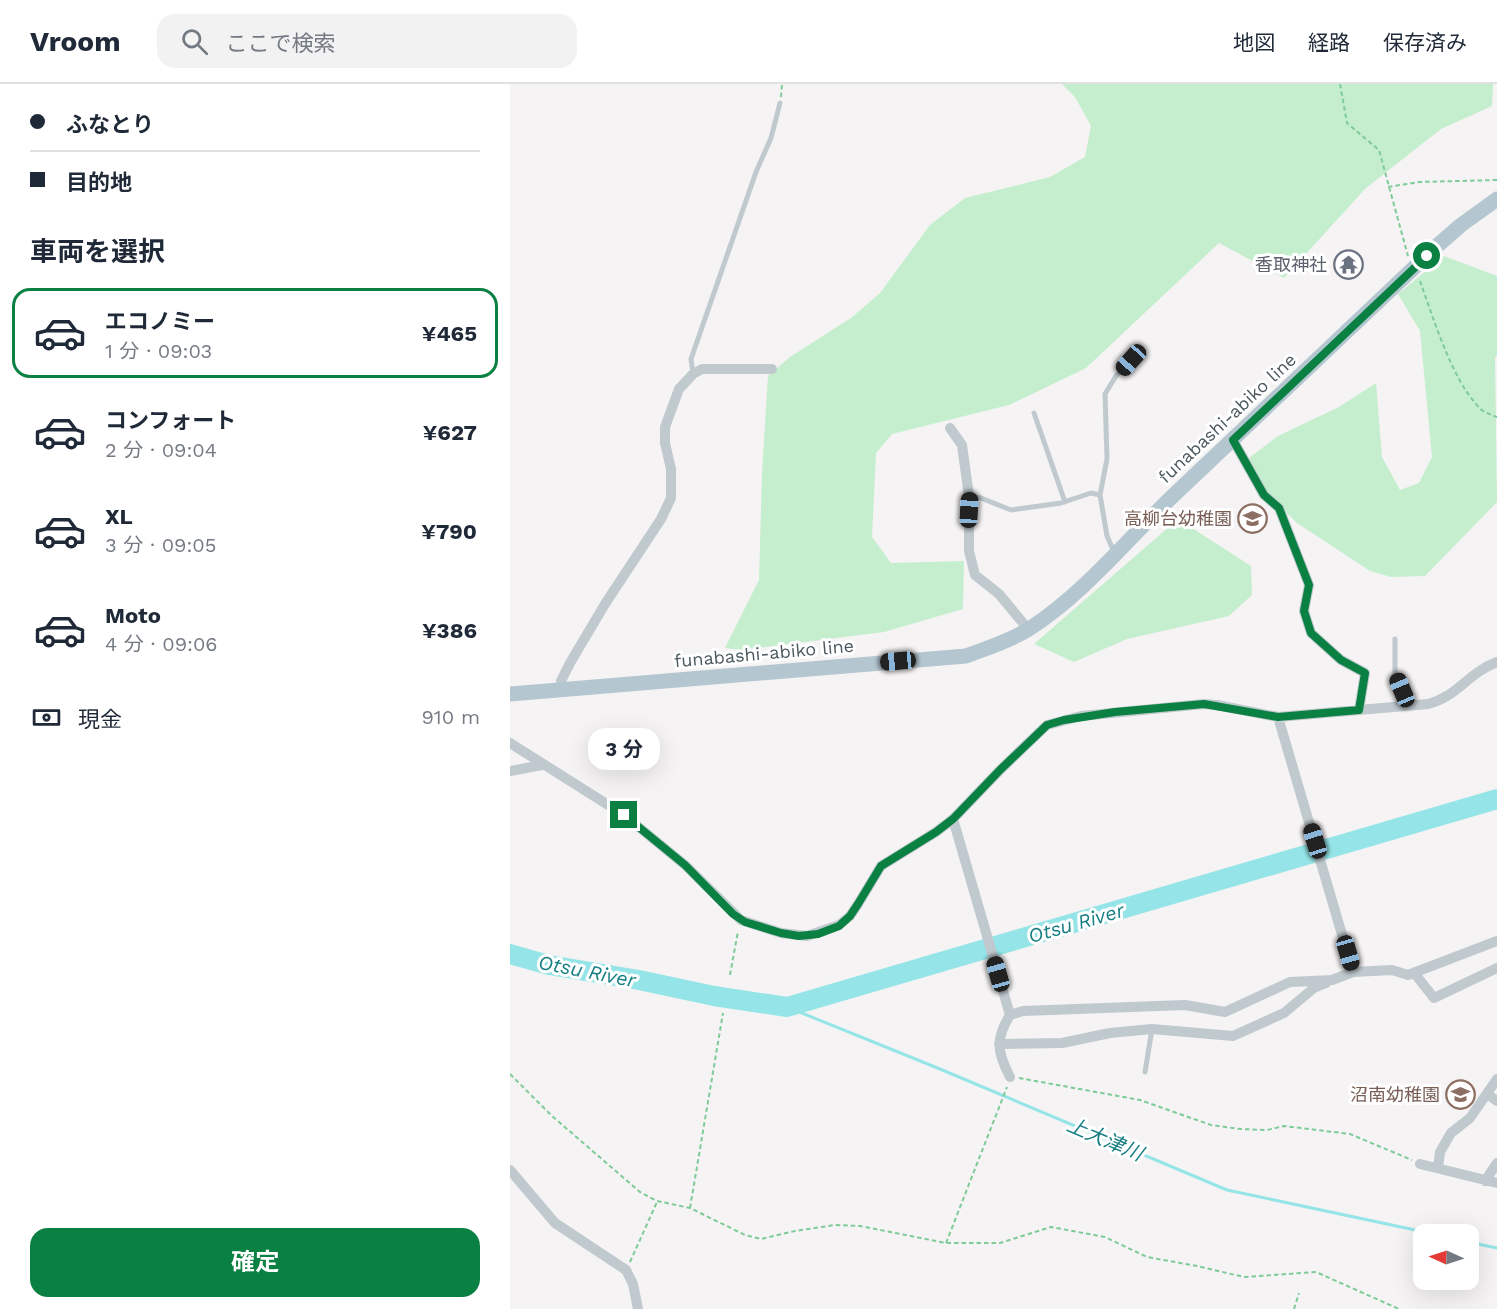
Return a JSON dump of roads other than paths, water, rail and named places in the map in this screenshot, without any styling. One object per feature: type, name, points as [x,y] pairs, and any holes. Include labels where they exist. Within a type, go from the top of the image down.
[{"type":"main road","name":"funabashi-abiko line","points":[[510,694],[966,656],[1028,629],[1060,605],[1115,554],[1176,492],[1414,268],[1461,225],[1497,199]]},
{"type":"street","points":[[563,689],[561,681],[570,663],[605,604],[661,519],[671,498],[671,469],[665,443],[665,427],[680,389],[693,374],[702,369],[772,369]]},
{"type":"street","points":[[950,428],[962,445],[969,496],[969,551],[975,576],[999,594],[1028,629]]},
{"type":"street","points":[[1233,440],[1264,495],[1279,508],[1309,585],[1304,611],[1311,633],[1341,660],[1365,673],[1359,710]]},
{"type":"street","points":[[510,743],[624,815],[685,865],[741,920],[781,933],[799,936],[818,934],[839,926],[850,916],[881,866],[953,819],[1047,725],[1115,712],[1204,704],[1278,717],[1440,701],[1472,675],[1497,662]]},
{"type":"street","points":[[1278,717],[1353,972]]},
{"type":"street","points":[[510,771],[542,765]]},
{"type":"street","points":[[953,819],[1010,1015]]},
{"type":"street","points":[[999,1044],[1062,1043],[1110,1033],[1152,1029],[1233,1036],[1284,1013],[1314,988],[1353,972],[1392,970],[1408,975],[1414,974],[1497,941]]},
{"type":"street","points":[[1414,974],[1434,998],[1497,968]]},
{"type":"street","points":[[1010,1077],[999,1052],[999,1044],[1003,1027],[1010,1015],[1023,1011],[1185,1005],[1226,1012],[1290,982],[1332,980]]},
{"type":"street","points":[[1438,1168],[1440,1152],[1451,1133],[1470,1118],[1497,1079]]},
{"type":"street","points":[[1487,1094],[1497,1101]]},
{"type":"street","points":[[1485,1180],[1497,1163]]},
{"type":"street","points":[[1420,1164],[1497,1183]]},
{"type":"street","points":[[510,1170],[555,1223],[626,1270],[633,1284],[638,1309]]},
{"type":"lane","points":[[693,374],[691,359],[756,172],[771,138],[780,103]]},
{"type":"lane","points":[[1115,554],[1107,536],[1100,495],[1107,459],[1105,394],[1116,376],[1131,360]]},
{"type":"lane","points":[[1034,413],[1065,502]]},
{"type":"lane","points":[[969,496],[981,498],[1011,510],[1065,502],[1091,493],[1100,495]]},
{"type":"lane","points":[[1395,639],[1395,674],[1408,705]]},
{"type":"lane","points":[[1145,1072],[1152,1029]]},
{"type":"waterway","name":"Otsu River","points":[[510,954],[549,965],[639,980],[714,996],[787,1007],[1497,799]]},
{"type":"waterway","name":"上大津川","points":[[787,1007],[1227,1190],[1413,1230]]},
{"type":"waterway","name":"上大津川","points":[[1479,1244],[1497,1248]]},
{"type":"place","name":"香取神社","points":[[1348,264]]},
{"type":"place","name":"高柳台幼稚園","points":[[1253,518]]},
{"type":"place","name":"沼南幼稚園","points":[[1461,1094]]}]
